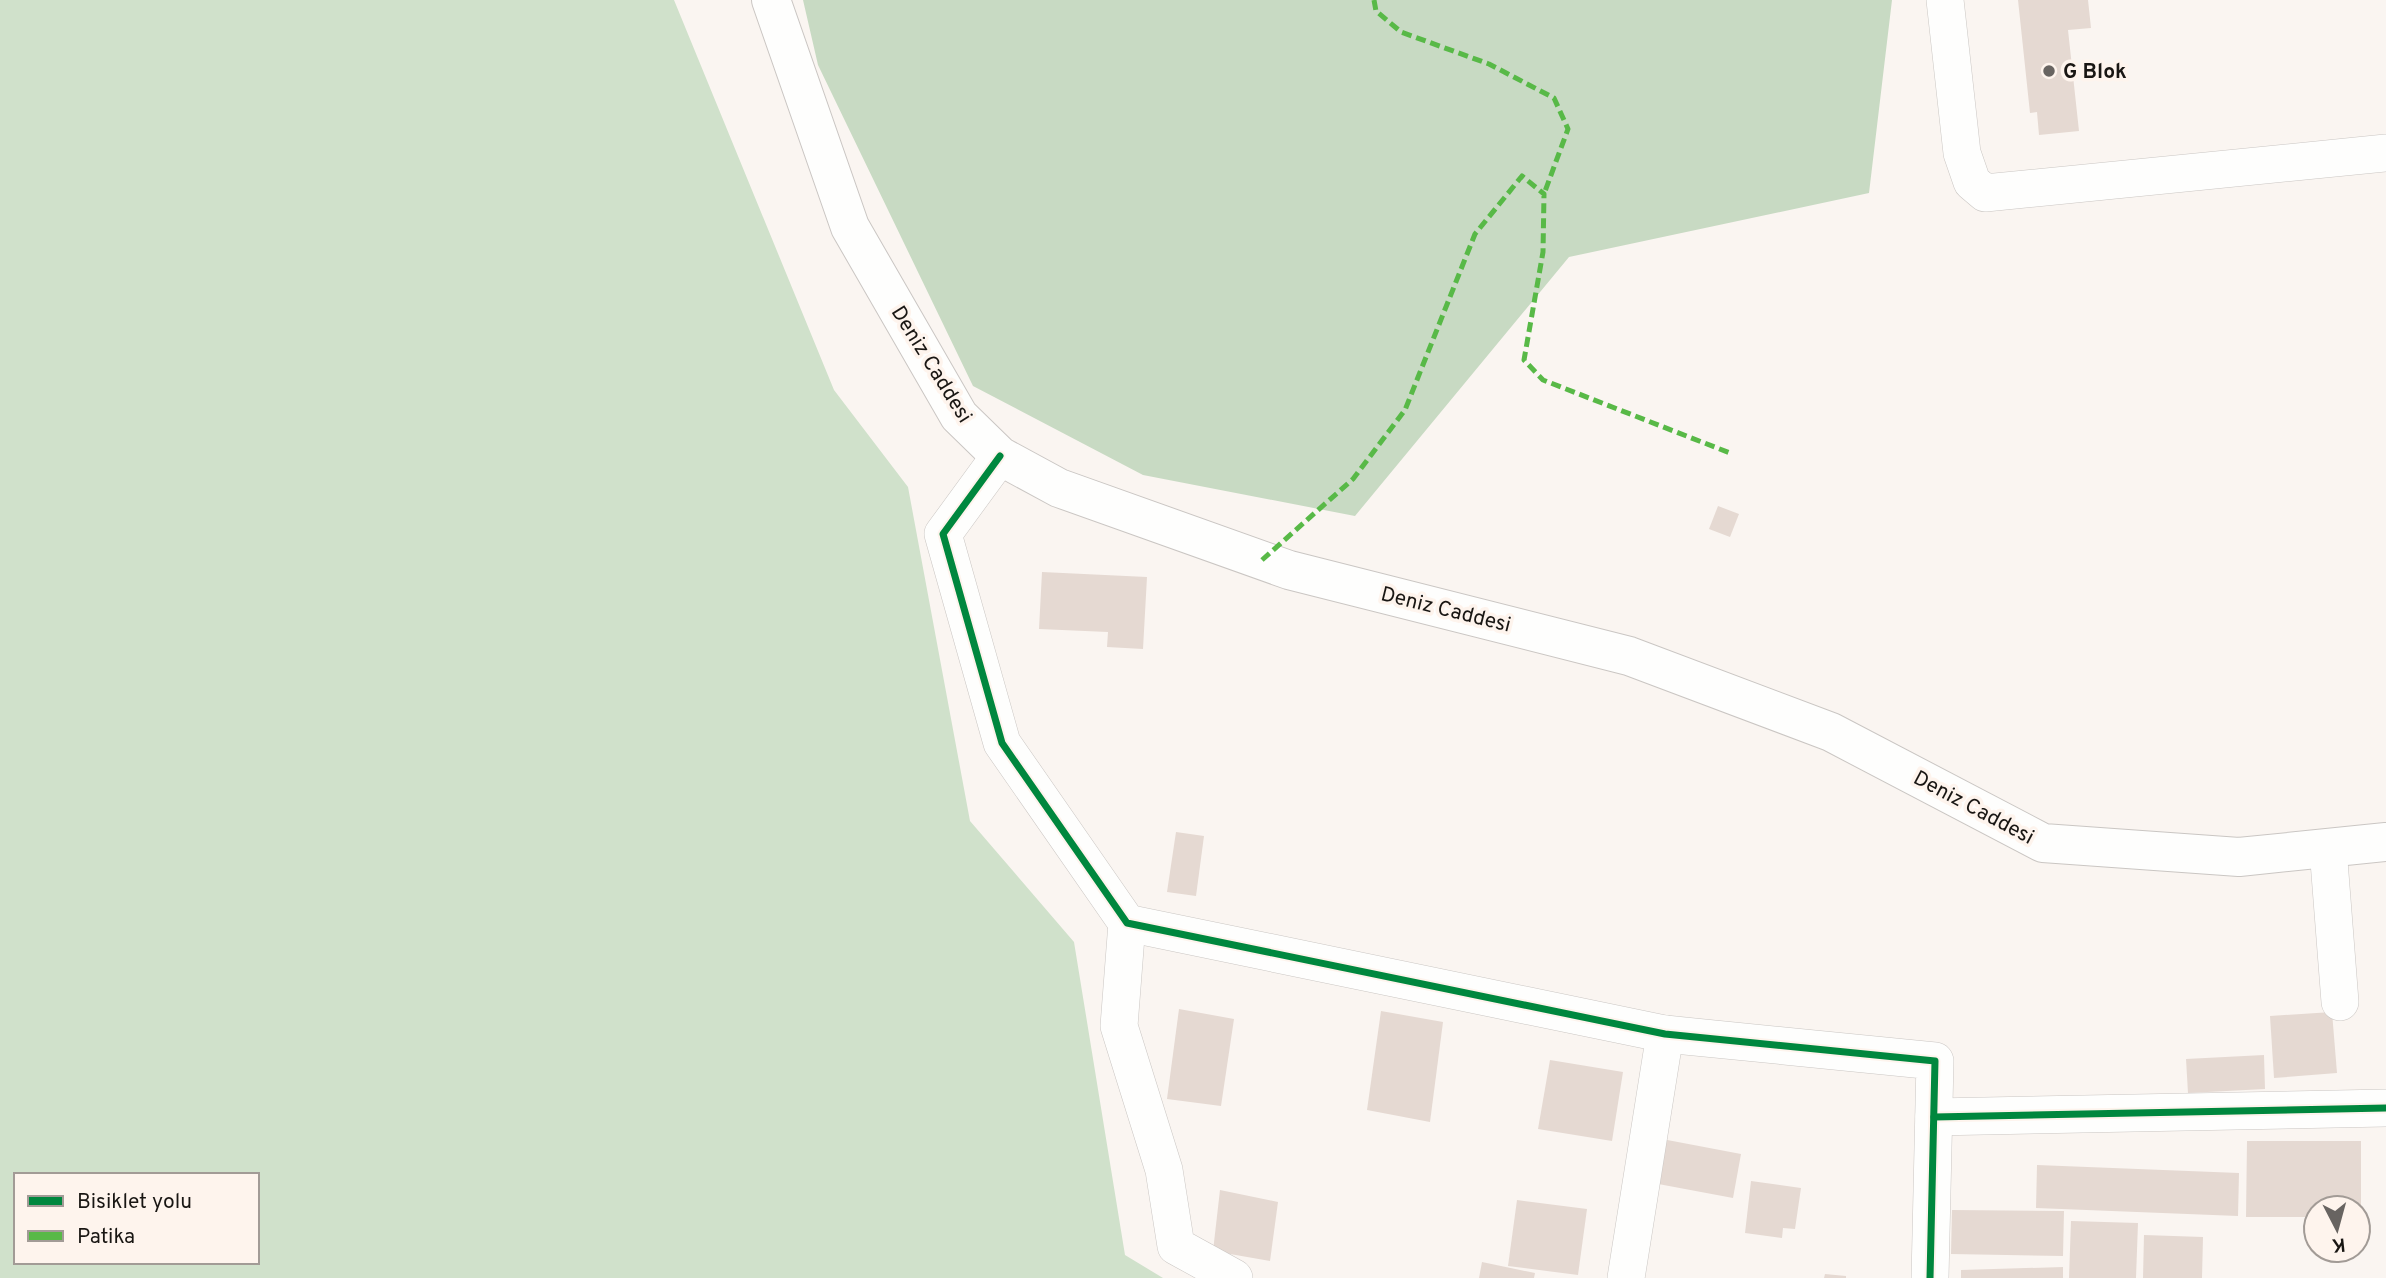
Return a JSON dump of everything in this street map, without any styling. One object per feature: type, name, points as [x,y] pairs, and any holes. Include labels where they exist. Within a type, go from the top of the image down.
[{"type":"main road","name":"Deniz Caddesi","points":[[771,0],[850,227],[959,416],[1000,456],[1059,488],[1289,570],[1629,656],[1831,732],[2043,843],[2239,857],[2386,842]]},
{"type":"street","points":[[1945,0],[1962,153],[1972,182],[1986,193],[2386,153]]},
{"type":"street","points":[[1000,456],[943,534],[1002,743],[1127,923],[1119,1026],[1164,1170],[1176,1246],[1234,1278]]},
{"type":"street","points":[[2328,848],[2340,1002]]},
{"type":"street","points":[[1127,923],[1665,1034],[1935,1060],[1930,1278]]},
{"type":"street","points":[[1626,1278],[1665,1034]]},
{"type":"street","points":[[1934,1117],[2386,1108]]},
{"type":"green space","points":[[0,0],[674,0],[834,390],[908,487],[970,821],[1074,942],[1125,1255],[1163,1278],[0,1278]]},
{"type":"green space","points":[[803,0],[1892,0],[1869,193],[1569,257],[1355,516],[1143,475],[973,386],[818,65]]},
{"type":"building","name":"G Blok","points":[[2018,0],[2088,0],[2091,28],[2068,30],[2079,131],[2039,135],[2037,112],[2030,113]]},
{"type":"building","points":[[1718,506],[1739,514],[1730,537],[1709,529]]},
{"type":"building","points":[[1042,572],[1147,577],[1143,649],[1107,647],[1108,632],[1039,629]]},
{"type":"building","points":[[1176,832],[1204,836],[1196,896],[1167,892]]},
{"type":"building","points":[[1179,1009],[1234,1019],[1221,1106],[1167,1099]]},
{"type":"building","points":[[1381,1011],[1443,1022],[1430,1122],[1367,1110]]},
{"type":"building","points":[[2332,1012],[2337,1073],[2274,1078],[2270,1016]]},
{"type":"building","points":[[2264,1055],[2265,1089],[2188,1093],[2186,1059]]},
{"type":"building","points":[[1550,1060],[1623,1072],[1612,1141],[1538,1129]]},
{"type":"building","points":[[1662,1139],[1741,1154],[1733,1198],[1653,1183]]},
{"type":"building","points":[[2247,1141],[2361,1141],[2361,1194],[2302,1194],[2302,1217],[2246,1217]]},
{"type":"building","points":[[2037,1165],[2239,1173],[2238,1216],[2036,1208]]},
{"type":"building","points":[[1751,1181],[1801,1188],[1795,1229],[1783,1228],[1782,1238],[1745,1233]]},
{"type":"building","points":[[1220,1190],[1278,1202],[1270,1261],[1213,1251]]},
{"type":"building","points":[[1517,1200],[1587,1209],[1578,1275],[1508,1266]]},
{"type":"building","points":[[1952,1210],[2064,1211],[2063,1256],[1951,1254]]},
{"type":"building","points":[[2071,1221],[2138,1223],[2136,1278],[2069,1278]]},
{"type":"building","points":[[2144,1235],[2203,1237],[2202,1278],[2143,1278]]},
{"type":"building","points":[[1482,1262],[1535,1273],[1534,1278],[1479,1278]]},
{"type":"building","points":[[2063,1267],[2063,1278],[1961,1278],[1961,1270]]},
{"type":"building","points":[[1825,1274],[1846,1276],[1846,1278],[1824,1278]]},
{"type":"marked path","points":[[1374,0],[1376,11],[1401,32],[1489,64],[1554,98],[1568,129],[1544,194]]},
{"type":"marked path","points":[[1262,560],[1353,479],[1405,410],[1475,234],[1522,176],[1544,194],[1543,252],[1524,360],[1543,380],[1730,453]]},
{"type":"cycle path","points":[[1000,456],[943,534],[1002,743],[1127,923],[1665,1034],[1935,1061],[1930,1278]]},
{"type":"cycle path","points":[[1934,1117],[2386,1108]]},
{"type":"place","name":"G Blok","points":[[2049,71]]}]
